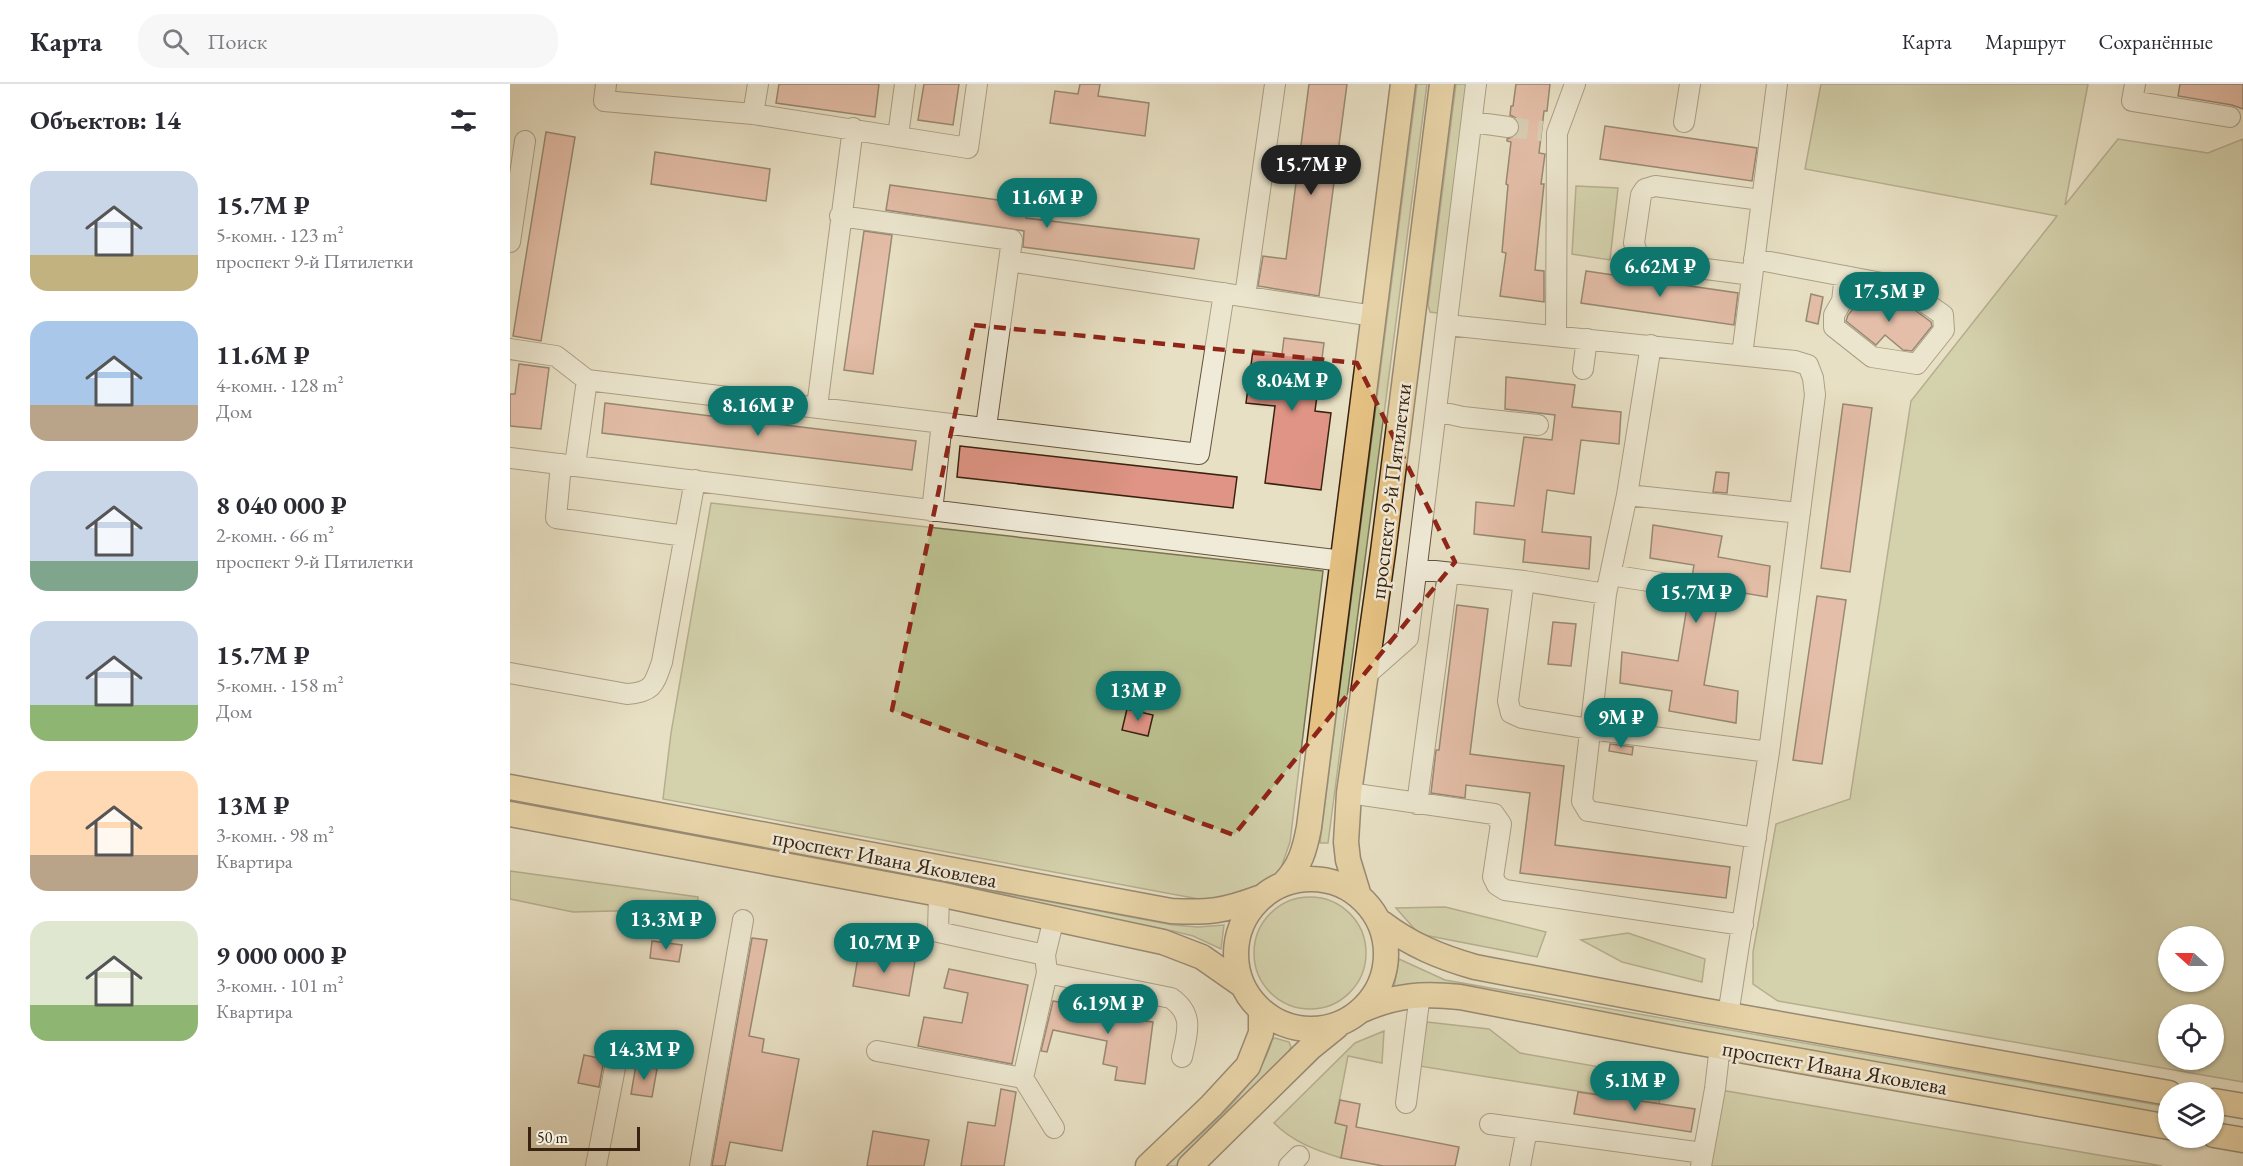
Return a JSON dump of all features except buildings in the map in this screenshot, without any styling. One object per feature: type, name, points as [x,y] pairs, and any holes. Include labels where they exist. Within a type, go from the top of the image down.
[{"type":"main road","name":"проспект 9-й Пятилетки","points":[[1284,883],[1298,866],[1306,843],[1403,84]]},
{"type":"main road","name":"проспект 9-й Пятилетки","points":[[1359,896],[1348,860],[1346,842],[1349,793],[1442,84]]},
{"type":"main road","name":"проспект Ивана Яковлева","points":[[510,788],[1172,911],[1205,913],[1230,909],[1259,898]]},
{"type":"main road","name":"проспект Ивана Яковлева","points":[[510,814],[939,894],[1054,918],[1184,949],[1202,957],[1242,986]]},
{"type":"main road","points":[[1191,1166],[1310,1048],[1341,1023],[1362,1010],[1373,995],[1385,965],[1385,938],[1382,923],[1373,909],[1359,896],[1338,884],[1314,878],[1300,878],[1284,883],[1259,898],[1248,911],[1240,929],[1236,948],[1237,968],[1242,986],[1249,999],[1272,1020],[1300,1029],[1320,1029],[1341,1023]]},
{"type":"main road","name":"проспект Ивана Яковлева","points":[[1382,923],[1422,949],[1475,967],[1728,1015],[2158,1091]]},
{"type":"main road","name":"проспект Ивана Яковлева","points":[[1362,1010],[1392,999],[1420,994],[1460,998],[2158,1125]]},
{"type":"main road","points":[[1148,1166],[1211,1106],[1248,1066],[1261,1033],[1261,1012]]},
{"type":"main road","points":[[2224,1103],[2243,1106]]},
{"type":"main road","points":[[2224,1137],[2243,1140]]},
{"type":"street","points":[[606,84],[604,101],[753,114],[968,148],[977,84]]},
{"type":"street","points":[[753,114],[758,84]]},
{"type":"street","points":[[898,136],[905,84]]},
{"type":"street","points":[[1245,296],[1275,84]]},
{"type":"street","points":[[1365,676],[1408,638],[1476,84]]},
{"type":"street","points":[[1556,336],[1550,132],[1575,84]]},
{"type":"street","points":[[1684,122],[1690,84]]},
{"type":"street","points":[[1743,355],[1777,84]]},
{"type":"street","points":[[2135,84],[2132,100],[2230,117]]},
{"type":"street","points":[[1472,122],[1508,127]]},
{"type":"street","points":[[817,407],[853,128]]},
{"type":"street","points":[[510,242],[513,196],[525,141]]},
{"type":"street","points":[[1761,200],[1654,186],[1645,189],[1641,195],[1634,243],[1638,256],[1652,262],[1753,267],[1845,276],[1903,287],[1943,315],[1944,330],[1917,364],[1872,357],[1834,327],[1834,315],[1842,301],[1845,276]]},
{"type":"street","points":[[840,216],[1012,240],[986,427]]},
{"type":"street","points":[[1009,261],[1374,316]]},
{"type":"street","points":[[510,349],[556,356],[587,380],[1199,454],[1224,293]]},
{"type":"street","points":[[1447,325],[1795,360],[1808,365],[1814,378],[1815,395],[1769,752],[1728,1015]]},
{"type":"street","points":[[1583,369],[1587,339]]},
{"type":"street","points":[[1652,345],[1627,495],[1608,585],[1582,801],[1588,811],[1756,838]]},
{"type":"street","points":[[587,380],[556,518],[685,536]]},
{"type":"street","points":[[1436,411],[1463,417],[1538,424]]},
{"type":"street","points":[[932,511],[942,423]]},
{"type":"street","points":[[510,458],[1343,561]]},
{"type":"street","points":[[510,673],[627,694],[643,693],[655,683],[662,662],[695,480]]},
{"type":"street","points":[[1627,495],[1800,513]]},
{"type":"street","points":[[1417,569],[1524,581],[1674,585]]},
{"type":"street","points":[[1417,804],[1448,573]]},
{"type":"street","points":[[1524,581],[1508,701],[1511,713],[1522,718],[1590,729],[1769,752]]},
{"type":"street","points":[[1349,793],[1494,814],[1501,824],[1493,877],[1497,885],[1505,890],[1743,925]]},
{"type":"street","points":[[939,894],[938,932],[1171,998],[1180,1005],[1187,1018],[1188,1028],[1182,1057]]},
{"type":"street","points":[[1054,918],[1023,1078],[1054,1128]]},
{"type":"street","points":[[700,1166],[743,921]]},
{"type":"street","points":[[1406,1103],[1420,994]]},
{"type":"street","points":[[1490,1124],[1702,1159],[1715,1089],[1720,1046]]},
{"type":"street","points":[[596,1166],[619,1047]]},
{"type":"street","points":[[877,1051],[1023,1078]]},
{"type":"street","points":[[1521,1166],[1527,1129]]},
{"type":"highlighted area","points":[[974,325],[1357,363],[1455,562],[1234,835],[892,710]]},
{"type":"green space","points":[[1417,84],[1427,84],[1328,843],[1320,843]]},
{"type":"green space","points":[[1456,84],[1467,84],[1437,313],[1430,312],[1428,305]]},
{"type":"green space","points":[[1821,84],[2088,84],[2065,205],[2118,139],[2208,153],[2243,139],[2243,1082],[2174,1070],[2224,1070],[2224,1004],[2158,1004],[2158,1067],[1778,1001],[1753,984],[1753,952],[1776,824],[1850,799],[1911,401],[2057,216],[1805,169]]},
{"type":"green space","points":[[1576,186],[1618,188],[1610,260],[1572,254]]},
{"type":"green space","points":[[711,503],[1323,571],[1290,842],[1277,879],[1246,901],[1204,900],[663,799],[671,733]]},
{"type":"green space","points":[[510,800],[1173,925],[1198,927],[1224,925],[1221,949],[1193,936],[1173,931],[510,806]]},
{"type":"green space","points":[[510,871],[698,897],[697,909],[573,912],[510,899]]},
{"type":"green space","points":[[1310,897],[1331,902],[1349,914],[1361,932],[1366,953],[1361,974],[1349,992],[1331,1004],[1310,1009],[1289,1004],[1271,992],[1259,974],[1254,953],[1259,932],[1271,914],[1289,902]]},
{"type":"green space","points":[[1445,907],[1546,932],[1537,957],[1419,934],[1396,908]]},
{"type":"green space","points":[[1628,933],[1705,959],[1702,982],[1622,962],[1581,940]]},
{"type":"green space","points":[[1399,959],[1445,980],[2158,1105],[2158,1113],[1393,993]]},
{"type":"green space","points":[[1427,1022],[1489,1029],[1520,1053],[1663,1078],[1659,1104],[1419,1066]]},
{"type":"green space","points":[[1384,1031],[1382,1063],[1348,1056],[1335,1123],[1347,1126],[1341,1158],[1305,1145],[1274,1123],[1355,1043]]},
{"type":"green space","points":[[1275,1038],[1289,1042],[1291,1047],[1289,1051],[1225,1120],[1175,1166],[1165,1166],[1228,1109],[1243,1092],[1256,1074]]},
{"type":"green space","points":[[1715,1089],[2162,1166],[1701,1166]]},
{"type":"tunnel","points":[[1508,127],[1542,131]]}]
